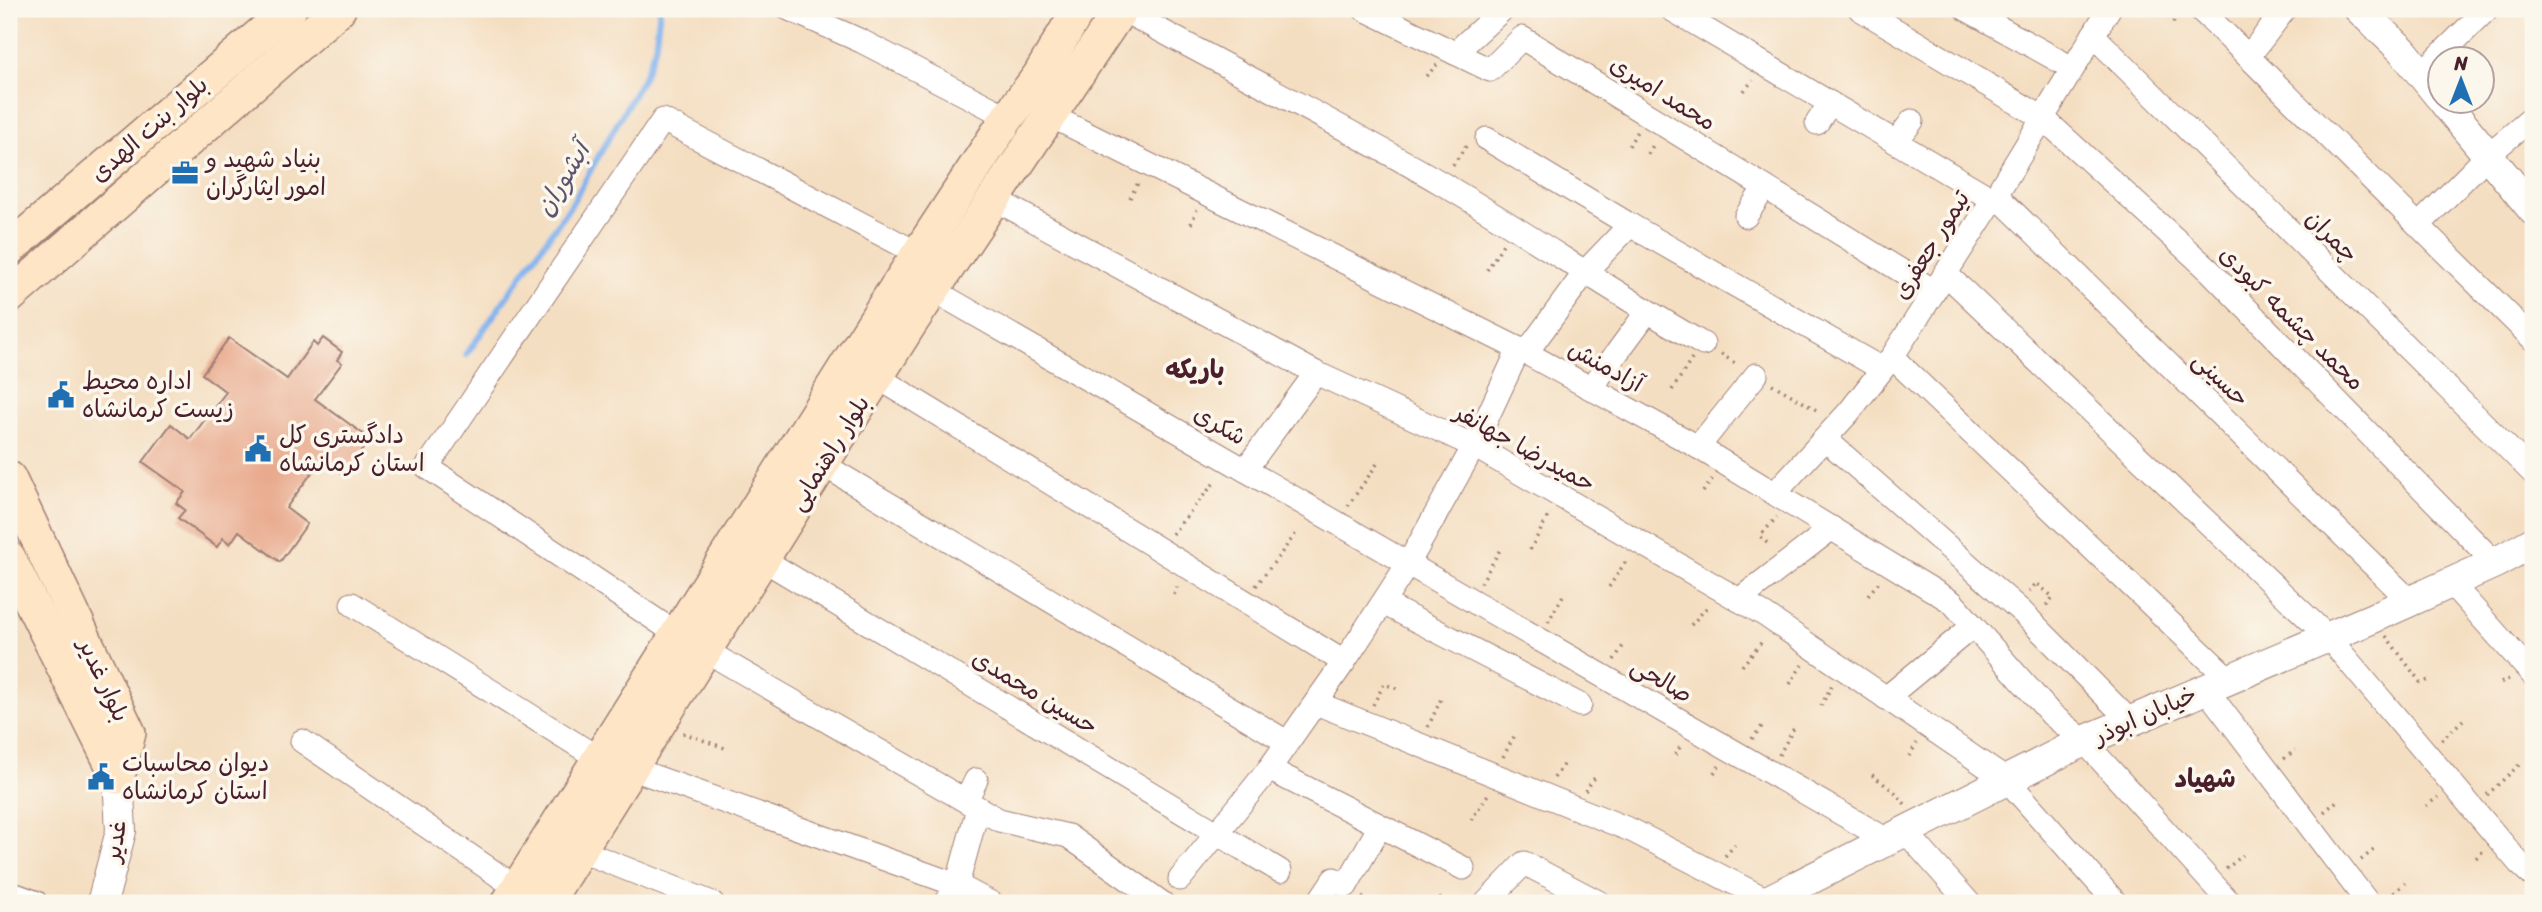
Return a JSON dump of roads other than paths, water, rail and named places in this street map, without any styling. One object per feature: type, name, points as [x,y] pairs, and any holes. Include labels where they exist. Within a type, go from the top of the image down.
[{"type":"main road","name":"بلوار بنت الهدی","points":[[9,249],[290,9]]},
{"type":"main road","name":"بلوار بنت الهدی","points":[[9,297],[339,9]]},
{"type":"main road","name":"بلوار راهنمایی","points":[[523,898],[579,850],[657,724],[690,642],[919,254],[1008,117],[1039,76],[1079,9]]},
{"type":"main road","name":"بلوار راهنمایی","points":[[523,898],[598,758],[690,642],[762,559],[933,290],[1121,9]]},
{"type":"main road","name":"بلوار غدیر","points":[[9,478],[129,733],[118,777]]},
{"type":"main road","name":"بلوار غدیر","points":[[9,558],[118,777]]},
{"type":"street","points":[[789,9],[861,41],[1008,117]]},
{"type":"street","points":[[1121,9],[1441,183],[1703,344]]},
{"type":"street","name":"محمد امیری","points":[[1364,9],[1490,70],[1522,38],[1765,187],[1939,282],[2328,636],[2472,808],[2533,876]]},
{"type":"street","points":[[1455,53],[1503,9]]},
{"type":"street","name":"حسینی","points":[[1671,9],[1994,197],[2409,600]]},
{"type":"street","name":"محمد چشمه کبودی","points":[[1860,9],[2043,118],[2210,271],[2495,563]]},
{"type":"street","points":[[1966,9],[2072,68]]},
{"type":"street","name":"تیمور جعفری","points":[[1783,498],[1825,439],[1887,363],[1994,197],[2109,9]]},
{"type":"street","points":[[2200,9],[2533,339]]},
{"type":"street","points":[[2249,56],[2285,9]]},
{"type":"street","points":[[2359,9],[2402,50],[2426,80]]},
{"type":"street","points":[[2421,74],[2487,9]]},
{"type":"street","name":"چمران","points":[[2093,35],[2533,473]]},
{"type":"street","points":[[1817,123],[1830,103]]},
{"type":"street","name":"آزادمنش","points":[[1049,115],[1523,351],[1698,447],[1952,602],[2051,714],[2084,741],[2230,903]]},
{"type":"street","points":[[2456,116],[2533,210]]},
{"type":"street","points":[[2419,225],[2488,155],[2533,117]]},
{"type":"street","points":[[919,254],[663,121],[427,467],[690,642],[999,820],[1068,836],[1162,903]]},
{"type":"street","points":[[1896,142],[1912,121]]},
{"type":"street","points":[[1487,139],[1630,225],[1887,363],[2217,684],[2368,903]]},
{"type":"street","points":[[1746,216],[1765,187]]},
{"type":"street","name":"حمیدرضا جهانفر","points":[[994,199],[1316,373],[1474,446],[1776,623],[2008,781],[2116,903]]},
{"type":"street","points":[[1180,879],[1269,769],[1383,603],[1474,446],[1523,351],[1586,271],[1630,225]]},
{"type":"street","name":"شکری","points":[[933,290],[1408,564]]},
{"type":"street","points":[[1591,388],[1647,312]]},
{"type":"street","points":[[1245,470],[1316,373]]},
{"type":"street","points":[[1698,447],[1756,375]]},
{"type":"street","points":[[877,377],[1344,662]]},
{"type":"street","points":[[1825,439],[2022,612],[2130,721]]},
{"type":"street","points":[[822,464],[1287,742]]},
{"type":"street","points":[[1739,600],[1832,528]]},
{"type":"street","name":"خیابان ابوذر","points":[[1769,902],[2084,741],[2373,618],[2495,563],[2533,542]]},
{"type":"street","name":"حسین محمدی","points":[[762,559],[1280,871]]},
{"type":"street","name":"صالحی","points":[[1408,564],[1769,772],[1906,832],[1969,903]]},
{"type":"street","points":[[2450,582],[2533,675]]},
{"type":"street","points":[[1383,603],[1580,705]]},
{"type":"street","points":[[352,604],[598,758]]},
{"type":"street","points":[[1886,698],[1973,626]]},
{"type":"street","points":[[1316,703],[1633,831],[1769,902]]},
{"type":"street","points":[[302,741],[523,898]]},
{"type":"street","points":[[630,768],[951,894],[991,903]]},
{"type":"street","points":[[1269,769],[1463,868]]},
{"type":"street","name":"غدیر","points":[[102,903],[121,831],[118,777]]},
{"type":"street","points":[[951,894],[976,780]]},
{"type":"street","points":[[1318,903],[1334,879],[1346,886],[1380,826]]},
{"type":"street","points":[[579,850],[712,903]]},
{"type":"street","points":[[1486,903],[1524,863],[1600,903]]},
{"type":"lane","points":[[9,887],[39,898],[41,903]]},
{"type":"waterway","name":"آبشوران","points":[[466,355],[571,205],[645,74],[655,48],[660,9]]},
{"type":"place","name":"بنیاد شهید و امور ایثارگران","points":[[185,173]]},
{"type":"place","name":"اداره محیط زیست کرمانشاه","points":[[61,395]]},
{"type":"place","name":"دادگستری کل استان کرمانشاه","points":[[258,449]]},
{"type":"place","name":"دیوان محاسبات استان کرمانشاه","points":[[101,777]]},
{"type":"district","name":"باریکه","points":[[1195,369]]},
{"type":"district","name":"شهیاد","points":[[2205,778]]}]
